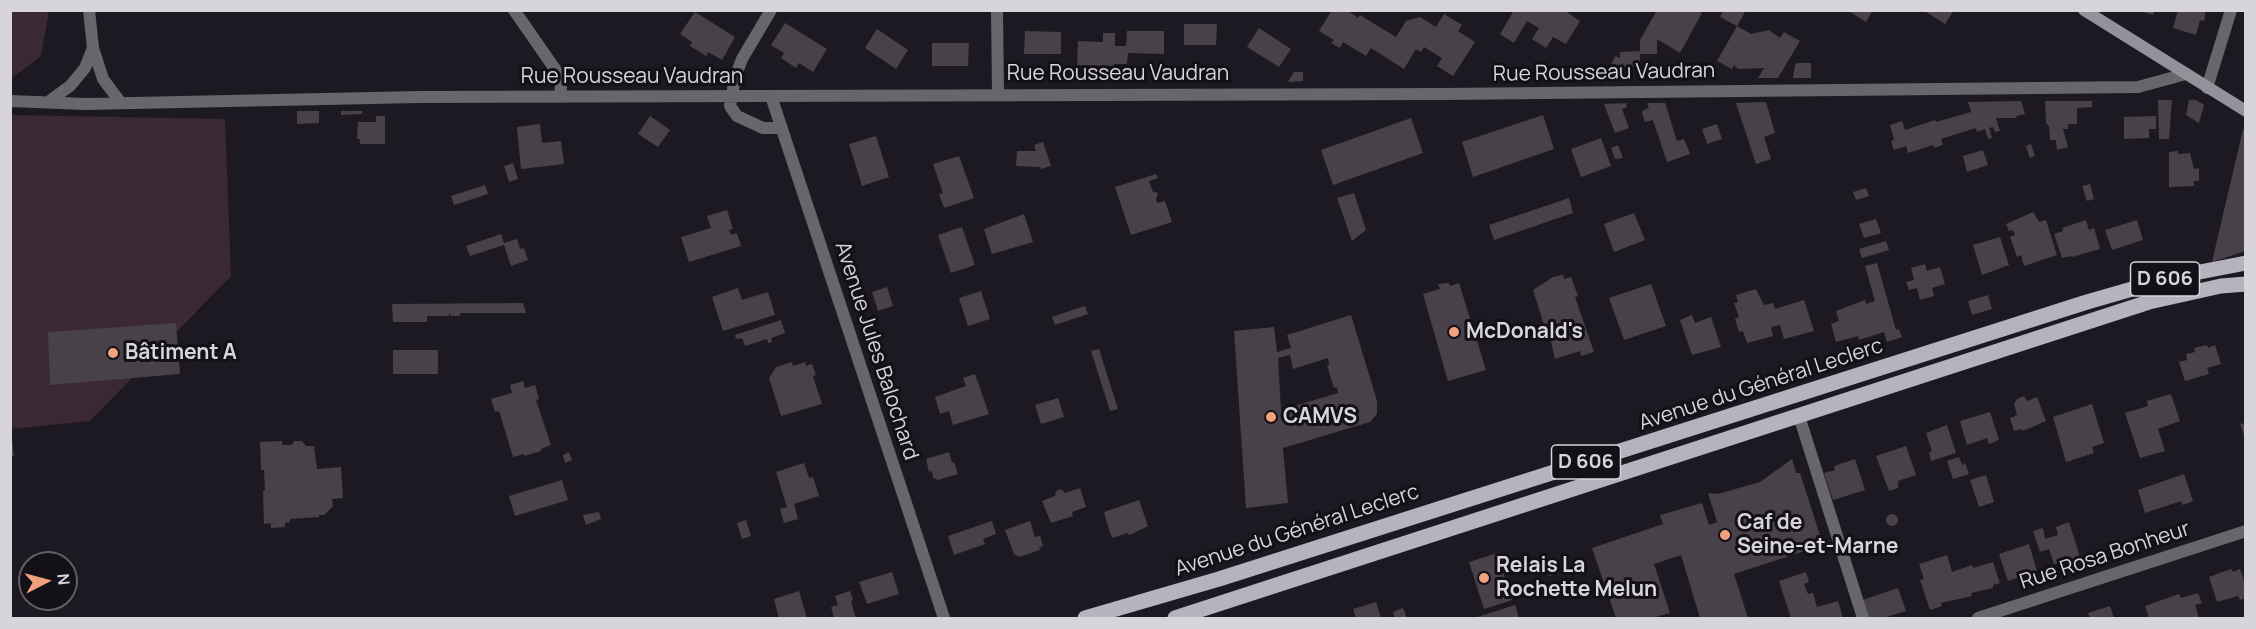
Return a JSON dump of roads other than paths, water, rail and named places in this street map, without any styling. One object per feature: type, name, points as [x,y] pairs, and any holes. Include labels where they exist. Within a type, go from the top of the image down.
[{"type":"main road","points":[[2084,10],[2246,111]]},
{"type":"main road","name":"Avenue du Général Leclerc","points":[[1084,618],[1230,575],[2087,302],[2174,277],[2246,263]]},
{"type":"main road","name":"Avenue du Général Leclerc","points":[[1174,618],[2149,302],[2222,286],[2246,284]]},
{"type":"street","points":[[89,10],[93,48],[104,79],[121,103]]},
{"type":"street","points":[[514,10],[557,72],[561,86],[560,97]]},
{"type":"street","points":[[771,10],[742,59],[735,78],[730,105],[737,116],[763,128],[782,128]]},
{"type":"street","points":[[997,10],[998,94]]},
{"type":"street","points":[[2207,88],[2231,10]]},
{"type":"street","points":[[48,102],[69,86],[85,68],[93,48]]},
{"type":"street","name":"Rue Rousseau Vaudran","points":[[10,101],[121,103],[419,97],[1444,94],[2139,87],[2186,74]]},
{"type":"street","name":"Avenue Jules Balochard","points":[[771,96],[944,618]]},
{"type":"street","points":[[1799,416],[1863,618]]},
{"type":"street","name":"Rue Rosa Bonheur","points":[[1977,618],[2246,531]]},
{"type":"place","name":"McDonald's","points":[[1454,332]]},
{"type":"place","name":"Bâtiment A","points":[[113,353]]},
{"type":"place","name":"CAMVS","points":[[1271,417]]},
{"type":"place","name":"Caf de Seine-et-Marne","points":[[1725,535]]},
{"type":"place","name":"Relais La Rochette Melun","points":[[1484,578]]}]
